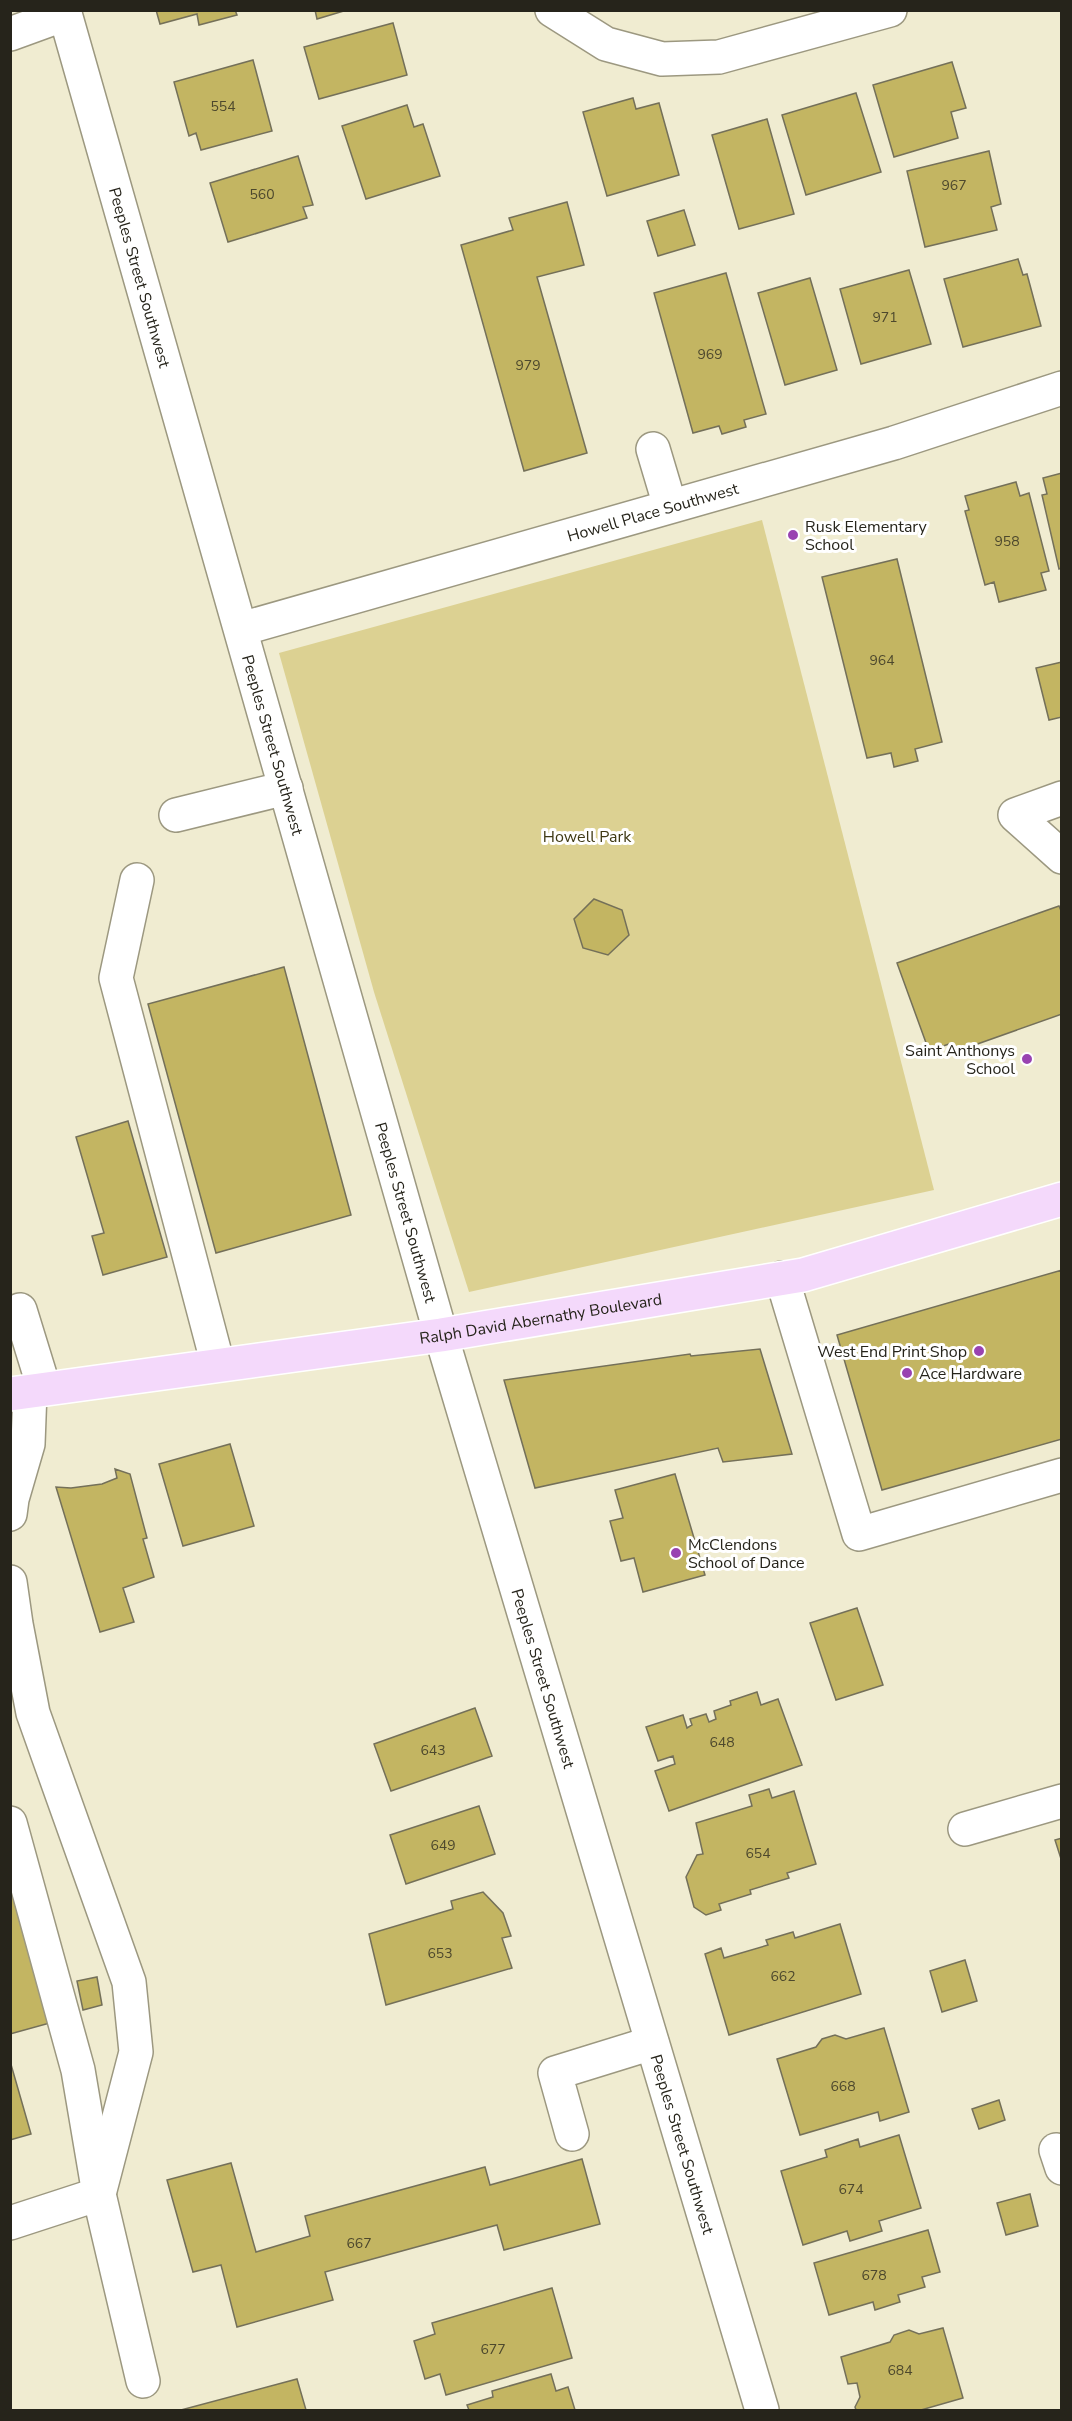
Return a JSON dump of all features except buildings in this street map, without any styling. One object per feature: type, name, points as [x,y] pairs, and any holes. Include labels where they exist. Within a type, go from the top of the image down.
[{"type":"main road","name":"Ralph David Abernathy Boulevard","points":[[28,1391],[441,1335],[803,1275],[1062,1198]]},
{"type":"street","points":[[552,10],[606,44],[662,59],[719,57],[890,10]]},
{"type":"street","points":[[10,34],[65,12]]},
{"type":"street","name":"Peeples Street Southwest","points":[[65,12],[441,1335],[762,2410]]},
{"type":"street","name":"Howell Place Southwest","points":[[241,629],[894,443],[1062,388]]},
{"type":"street","points":[[653,449],[670,506]]},
{"type":"street","points":[[176,815],[286,788]]},
{"type":"street","points":[[1062,798],[1015,814],[1062,857]]},
{"type":"street","points":[[137,880],[116,978],[218,1365]]},
{"type":"street","points":[[782,1278],[859,1533],[1062,1475]]},
{"type":"street","points":[[10,1514],[28,1444],[28,1391],[20,1310]]},
{"type":"street","points":[[10,1581],[33,1713],[129,1982],[136,2052],[99,2194]]},
{"type":"street","points":[[965,1829],[1062,1801]]},
{"type":"street","points":[[10,1823],[78,2070],[99,2194],[143,2381]]},
{"type":"street","points":[[572,2134],[555,2073],[652,2043]]},
{"type":"street","points":[[10,2223],[99,2194]]},
{"type":"green space","name":"Howell Park","points":[[762,520],[934,1190],[469,1292],[374,992],[279,653]]},
{"type":"place","name":"Rusk Elementary School","points":[[793,535]]},
{"type":"place","name":"Saint Anthonys School","points":[[1027,1059]]},
{"type":"place","name":"West End Print Shop","points":[[979,1351]]},
{"type":"place","name":"Ace Hardware","points":[[907,1373]]},
{"type":"place","name":"McClendons School of Dance","points":[[676,1553]]}]
